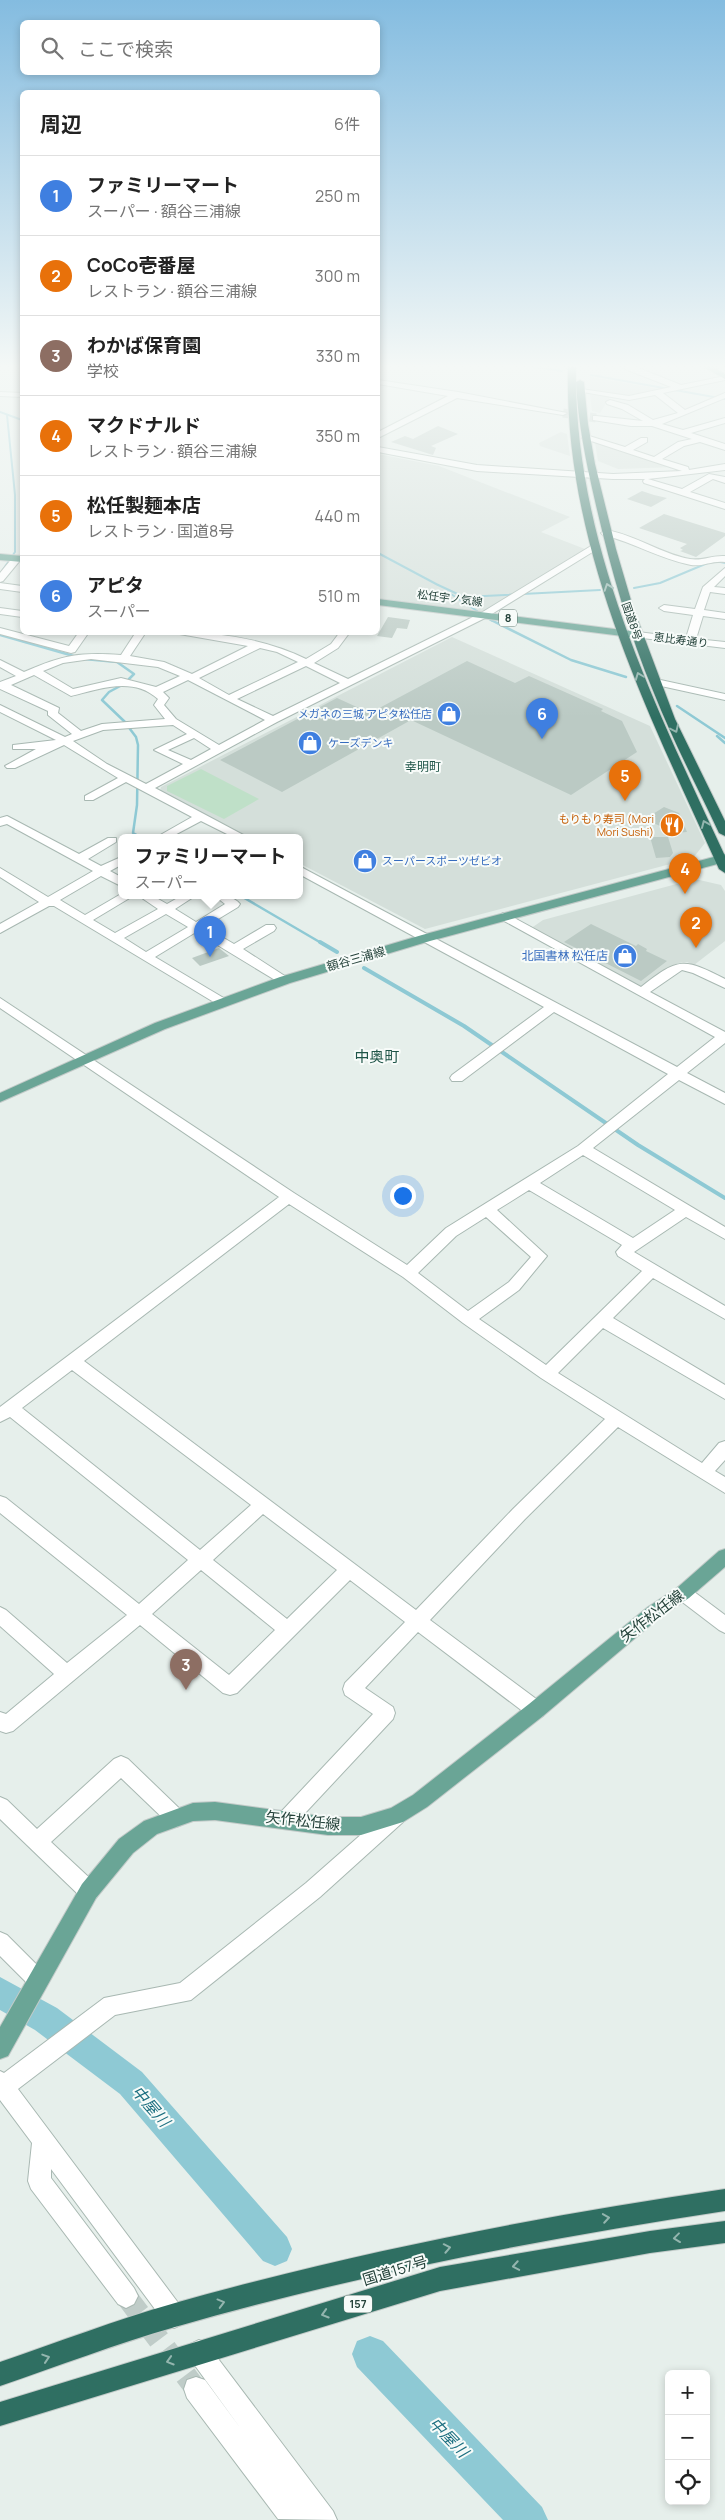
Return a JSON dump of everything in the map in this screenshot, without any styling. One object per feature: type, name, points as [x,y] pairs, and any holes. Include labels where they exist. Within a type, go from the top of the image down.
[{"type":"highway","name":"国道8号","points":[[581,483],[594,548],[623,633],[658,723],[723,862]]},
{"type":"highway","name":"国道8号","points":[[595,483],[606,533],[638,635],[670,718],[725,833]]},
{"type":"highway","name":"国道157号","points":[[0,2374],[174,2316],[406,2256],[554,2226],[725,2200]]},
{"type":"highway","name":"国道157号","points":[[0,2414],[440,2280],[650,2242],[725,2232]]},
{"type":"main road","name":"松任宇ノ気線","points":[[380,602],[638,635]]},
{"type":"main road","name":"額谷三浦線","points":[[0,1098],[83,1059],[160,1026],[285,980],[503,917],[723,862]]},
{"type":"main road","name":"矢作松任線","points":[[0,2048],[89,1891],[126,1846],[151,1827],[193,1812],[215,1811],[328,1826],[361,1826],[396,1816],[420,1801],[536,1710],[654,1612],[683,1593],[725,1556]]},
{"type":"street","points":[[652,483],[725,506]]},
{"type":"street","points":[[683,492],[697,483]]},
{"type":"street","points":[[606,533],[619,534],[692,563],[710,558],[725,559]]},
{"type":"street","points":[[89,798],[138,784],[191,764],[273,720],[484,615],[594,548]]},
{"type":"street","points":[[0,579],[12,558]]},
{"type":"street","points":[[690,641],[706,589],[725,571]]},
{"type":"street","points":[[0,586],[20,588]]},
{"type":"street","points":[[706,589],[725,591]]},
{"type":"street","points":[[664,608],[725,616]]},
{"type":"street","points":[[0,611],[20,614]]},
{"type":"street","points":[[0,631],[71,650],[82,635]]},
{"type":"street","points":[[124,658],[139,635]]},
{"type":"street","points":[[195,635],[260,644],[281,650],[348,683]]},
{"type":"street","points":[[229,700],[332,648],[344,635]]},
{"type":"street","name":"恵比寿通り","points":[[638,635],[725,645]]},
{"type":"street","points":[[156,691],[191,677],[260,644]]},
{"type":"street","points":[[1,686],[67,659],[81,657],[124,658],[160,664],[191,677],[229,700],[273,720]]},
{"type":"street","points":[[0,663],[24,676]]},
{"type":"street","points":[[35,671],[70,692]]},
{"type":"street","points":[[44,705],[70,692],[107,686],[121,681],[148,687],[164,698],[159,706],[172,722],[219,749]]},
{"type":"street","points":[[656,682],[725,697]]},
{"type":"street","points":[[1,686],[55,710],[52,713],[80,735]]},
{"type":"street","points":[[0,708],[64,740],[138,784],[236,834]]},
{"type":"street","points":[[11,766],[52,745],[102,727],[172,722]]},
{"type":"street","points":[[191,764],[156,748],[195,734]]},
{"type":"street","points":[[17,747],[52,745]]},
{"type":"street","points":[[168,834],[202,816]]},
{"type":"street","points":[[0,823],[7,819],[118,881]]},
{"type":"street","points":[[78,860],[112,840]]},
{"type":"street","points":[[0,929],[118,862]]},
{"type":"street","points":[[303,871],[725,1099]]},
{"type":"street","points":[[0,872],[48,902],[56,903],[222,1003]]},
{"type":"street","points":[[84,920],[122,899]]},
{"type":"street","points":[[150,899],[285,980]]},
{"type":"street","points":[[114,939],[184,899]]},
{"type":"street","points":[[146,957],[234,904],[226,899]]},
{"type":"street","points":[[408,1273],[451,1232],[583,1149],[724,1037],[503,917]]},
{"type":"street","points":[[235,949],[270,928]]},
{"type":"street","points":[[642,992],[678,965],[688,965],[725,984]]},
{"type":"street","points":[[0,1002],[289,1197],[408,1273],[468,1319],[547,1374],[725,1486]]},
{"type":"street","points":[[457,1078],[554,1006]]},
{"type":"street","points":[[583,1149],[725,1234]]},
{"type":"street","points":[[529,1183],[633,1245]]},
{"type":"street","points":[[288,1630],[200,1560],[5,1412],[289,1197]]},
{"type":"street","points":[[468,1319],[514,1286],[540,1256],[486,1209]]},
{"type":"street","points":[[686,1210],[623,1252],[725,1313]]},
{"type":"street","points":[[547,1374],[652,1270]]},
{"type":"street","points":[[603,1320],[725,1393]]},
{"type":"street","points":[[72,1361],[536,1710]]},
{"type":"street","points":[[286,1820],[386,1712],[352,1689],[519,1514],[617,1417]]},
{"type":"street","points":[[704,1473],[725,1448]]},
{"type":"street","points":[[0,1503],[230,1687],[349,1569]]},
{"type":"street","points":[[0,1720],[6,1725],[139,1614],[262,1505]]},
{"type":"street","points":[[683,1593],[725,1625]]},
{"type":"street","points":[[0,1615],[66,1674]]},
{"type":"street","points":[[37,1842],[121,1765],[176,1818]]},
{"type":"street","points":[[0,1806],[89,1891]]},
{"type":"street","points":[[174,2316],[2,2086],[111,2005],[184,1993],[312,1890],[396,1816]]},
{"type":"street","points":[[0,1942],[36,1984]]},
{"type":"street","points":[[43,2141],[39,2181],[126,2296]]},
{"type":"street","points":[[199,2352],[321,2519]]},
{"type":"street","points":[[196,2389],[287,2510],[321,2519]]},
{"type":"shaded area","points":[[380,483],[482,483],[570,517],[541,532],[585,549],[487,612],[380,599]]},
{"type":"shaded area","points":[[452,637],[650,726],[705,843],[693,858],[425,929],[303,865],[303,834],[243,834],[160,791],[161,787]]},
{"type":"shaded area","points":[[695,879],[721,885],[725,891],[725,941],[694,965],[687,962],[678,963],[648,985],[637,986],[530,929],[543,920]]},
{"type":"green space","points":[[201,769],[259,799],[224,819],[167,791],[167,786]]},
{"type":"building","points":[[642,491],[667,498],[651,507],[627,499]]},
{"type":"building","points":[[664,514],[725,533],[725,536],[696,557],[680,551],[683,550],[680,548],[687,544],[639,528]]},
{"type":"building","points":[[388,617],[410,620],[407,629],[397,628],[392,638],[377,636],[380,635],[380,631]]},
{"type":"building","points":[[467,661],[515,683],[529,676],[603,709],[601,711],[622,721],[637,752],[571,795],[411,720],[282,792],[220,760],[337,698],[370,713]]},
{"type":"building","name":"もりもり寿司 (Mori Mori Sushi)","points":[[664,807],[679,813],[687,832],[675,833],[645,819]]},
{"type":"building","points":[[650,837],[668,837],[673,853],[670,857],[656,858]]},
{"type":"building","name":"北国書林 松任店","points":[[591,924],[636,946],[638,944],[647,949],[646,951],[667,961],[641,981],[564,942]]},
{"type":"building","points":[[219,948],[229,956],[200,966],[192,958]]},
{"type":"waterway","points":[[0,574],[15,552],[14,483]]},
{"type":"waterway","points":[[380,554],[437,584]]},
{"type":"waterway","points":[[716,561],[725,563]]},
{"type":"waterway","points":[[634,588],[660,583],[710,562]]},
{"type":"waterway","points":[[437,584],[464,597],[600,590]]},
{"type":"waterway","points":[[451,594],[477,611]]},
{"type":"waterway","points":[[489,619],[571,660],[626,677]]},
{"type":"waterway","points":[[0,635],[77,657]]},
{"type":"waterway","points":[[84,659],[117,662],[134,674],[129,679]]},
{"type":"waterway","points":[[122,685],[109,692],[102,700],[125,722]]},
{"type":"waterway","points":[[677,706],[725,738]]},
{"type":"waterway","points":[[130,729],[136,737],[138,745],[137,805],[133,833],[135,834]]},
{"type":"waterway","points":[[717,736],[725,743]]},
{"type":"waterway","points":[[246,899],[323,944]]},
{"type":"waterway","points":[[320,942],[337,952]]},
{"type":"waterway","points":[[364,968],[464,1026],[638,1145],[725,1198]]},
{"type":"waterway","name":"中屋川","points":[[0,1993],[46,2019],[131,2083],[275,2249]]},
{"type":"waterway","name":"中屋川","points":[[370,2354],[529,2520]]},
{"type":"tunnel","points":[[126,2296],[196,2389]]},
{"type":"place","name":"メガネの三城 アピタ松任店","points":[[449,714]]},
{"type":"place","name":"アピタ","points":[[542,739]]},
{"type":"place","name":"ケーズデンキ","points":[[310,743]]},
{"type":"place","name":"松任製麺本店","points":[[625,801]]},
{"type":"place","name":"もりもり寿司 (Mori Mori Sushi)","points":[[672,825]]},
{"type":"place","name":"スーパースポーツゼビオ","points":[[365,861]]},
{"type":"place","name":"マクドナルド","points":[[685,894]]},
{"type":"place","name":"CoCo壱番屋","points":[[696,948]]},
{"type":"place","name":"北国書林 松任店","points":[[625,956]]},
{"type":"place","name":"ファミリーマート","points":[[210,957]]},
{"type":"place","name":"わかば保育園","points":[[186,1690]]},
{"type":"district","name":"幸明町","points":[[423,767]]},
{"type":"district","name":"中奥町","points":[[377,1057]]}]
